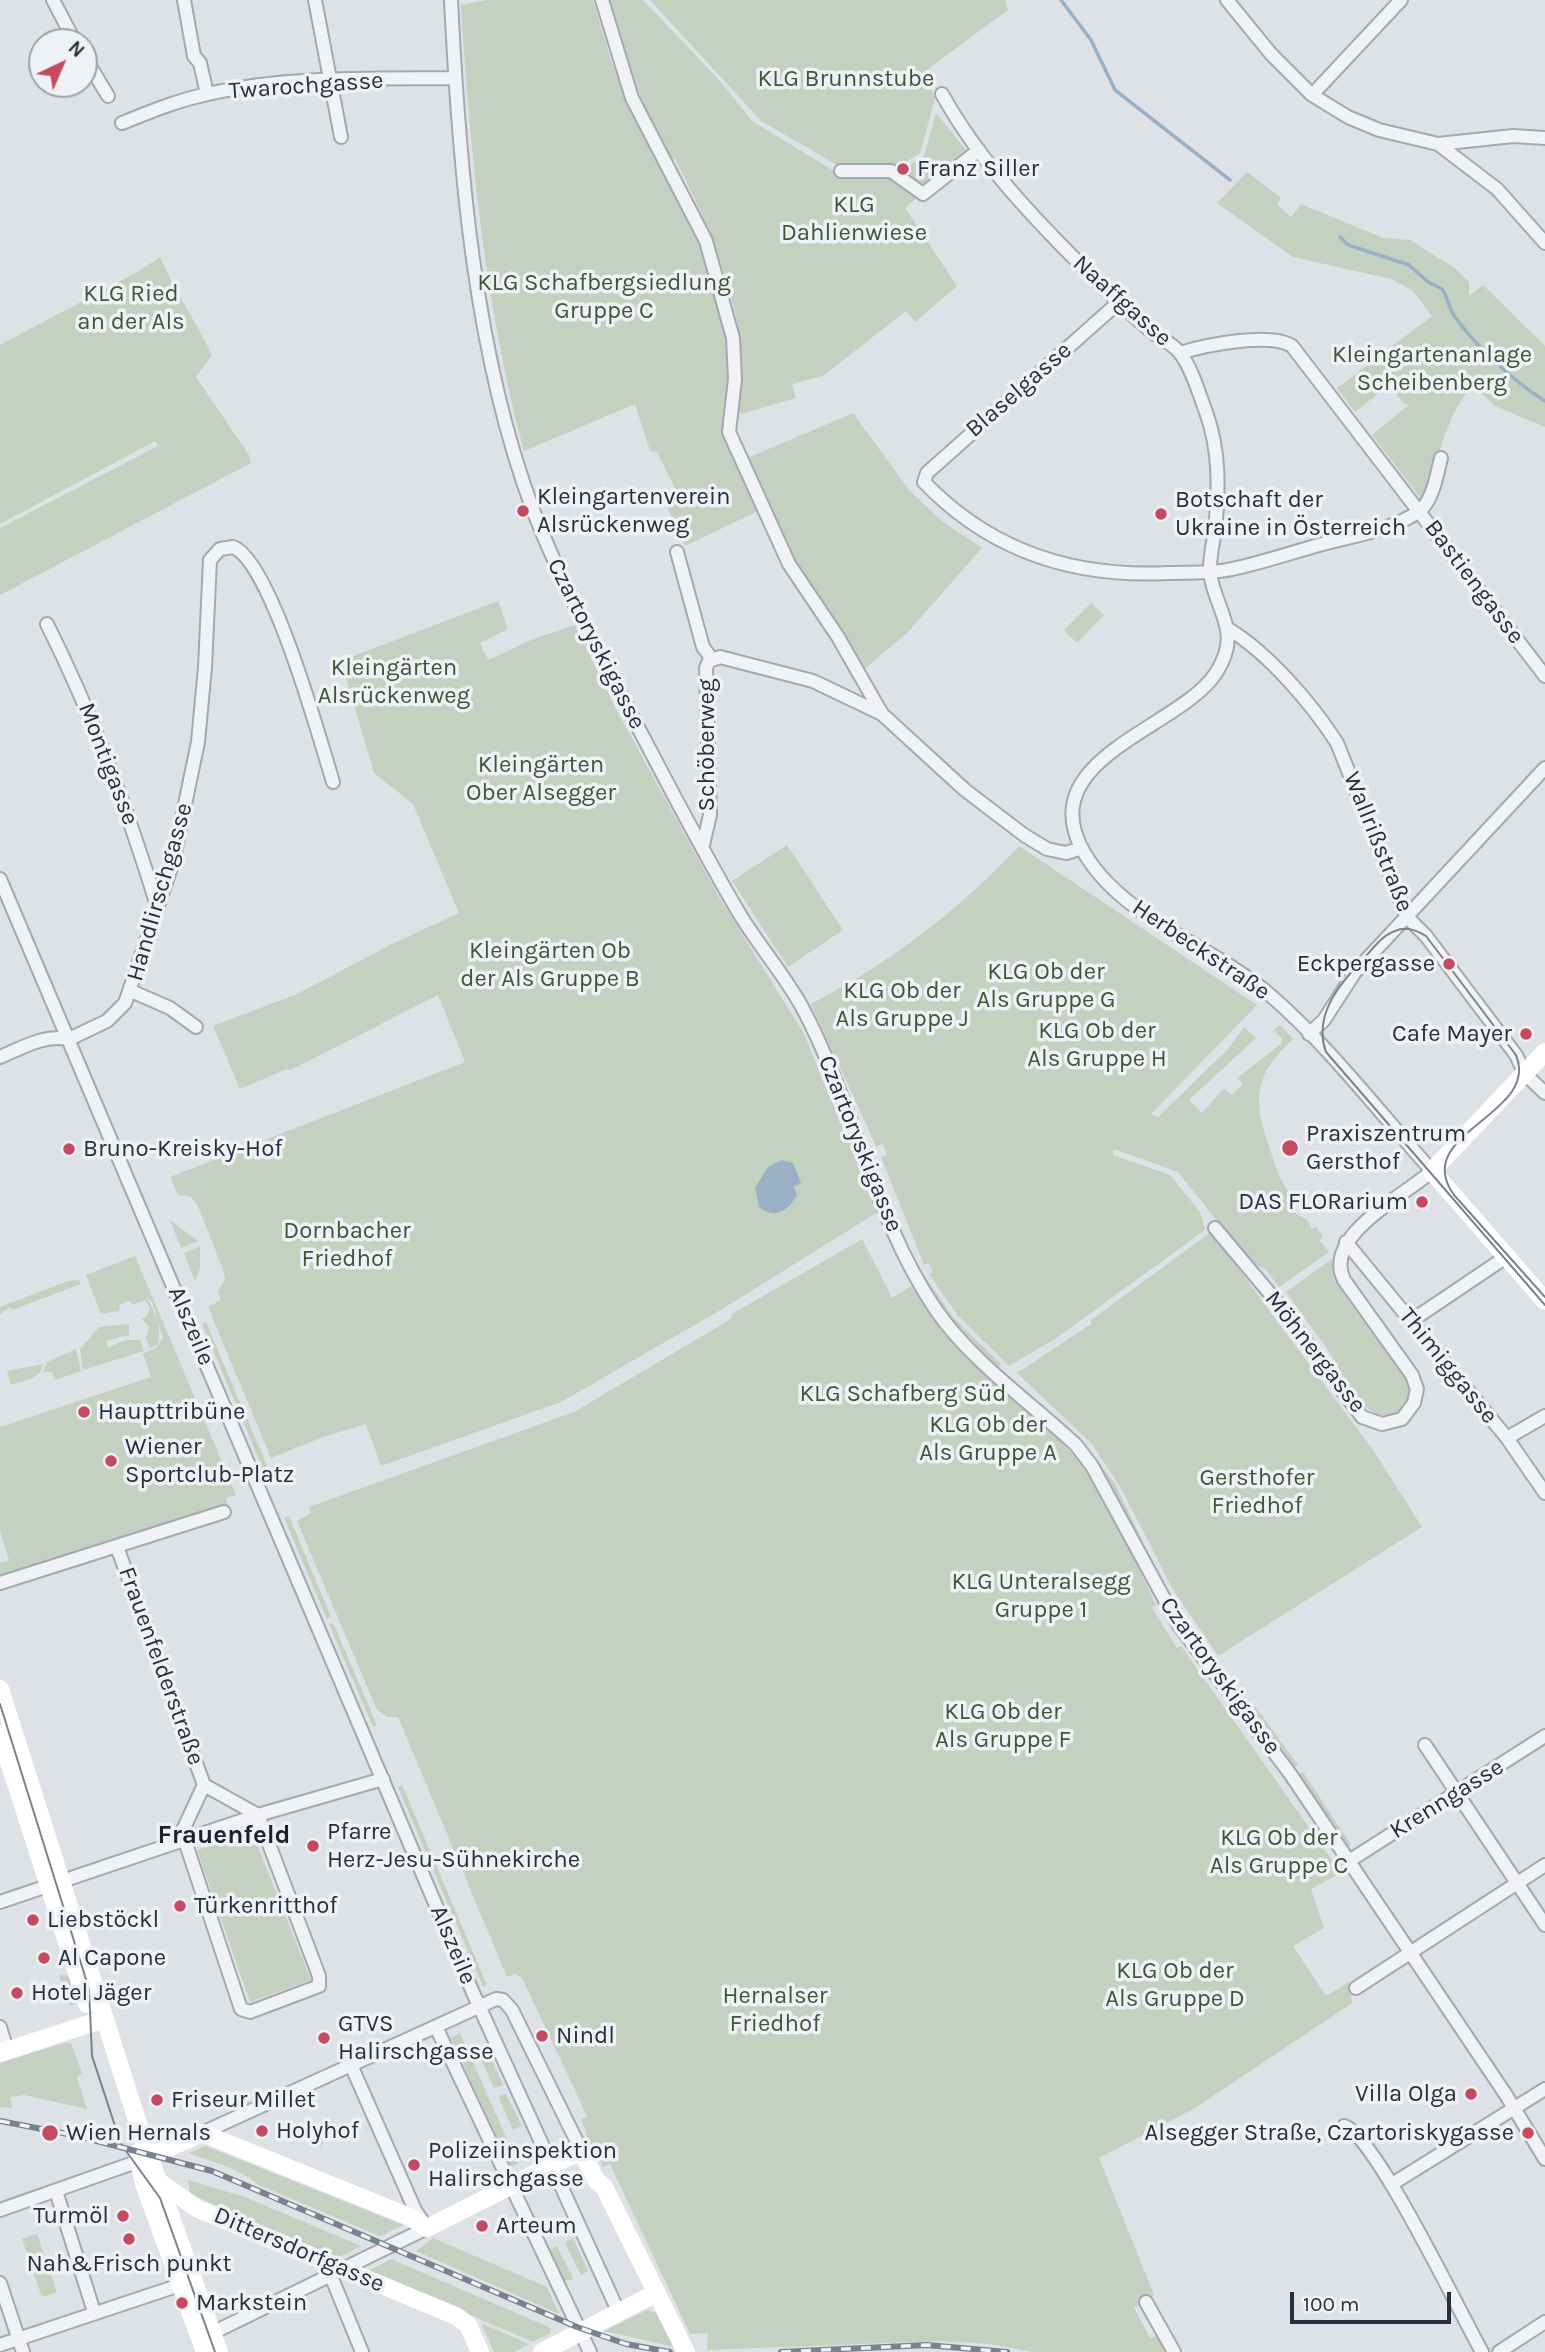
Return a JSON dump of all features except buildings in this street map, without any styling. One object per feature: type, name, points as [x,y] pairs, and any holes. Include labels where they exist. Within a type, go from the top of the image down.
[{"type":"street","points":[[53,0],[68,28]]},
{"type":"street","points":[[184,0],[191,46],[200,64],[207,94]]},
{"type":"street","points":[[315,0],[333,80],[341,137]]},
{"type":"street","name":"Czartoryskigasse","points":[[452,0],[454,78],[478,278],[496,379],[523,480],[548,545],[590,637],[738,912],[801,1005],[820,1043],[893,1225],[922,1288],[953,1332],[1076,1445],[1092,1466],[1178,1623],[1255,1724],[1349,1861],[1545,2159]]},
{"type":"street","points":[[601,0],[632,98],[706,241],[722,292],[734,360],[735,379],[729,432],[733,445],[789,564],[838,637],[882,714],[965,790],[1024,835],[1066,853],[1082,848],[1076,832],[1074,801],[1082,780],[1103,759],[1198,691],[1214,676],[1224,657],[1230,630]]},
{"type":"street","points":[[1227,0],[1271,54],[1312,95],[1379,130],[1438,144],[1514,136],[1545,138]]},
{"type":"street","points":[[1312,95],[1401,0]]},
{"type":"street","name":"Twarochgasse","points":[[122,123],[207,94],[282,83],[454,78]]},
{"type":"street","points":[[98,79],[108,96]]},
{"type":"street","name":"Naaffgasse","points":[[942,94],[979,150],[1053,237],[1119,303],[1180,353],[1206,412],[1216,451],[1219,490],[1210,572],[1230,630]]},
{"type":"street","points":[[1438,144],[1497,189],[1545,243]]},
{"type":"street","points":[[841,171],[891,171],[923,194],[979,150]]},
{"type":"street","name":"Blaselgasse","points":[[1119,303],[935,465],[925,482],[958,513],[983,530],[1011,546],[1043,558],[1104,574],[1210,572]]},
{"type":"street","name":"Bastiengasse","points":[[1180,353],[1199,347],[1259,341],[1279,341],[1292,346],[1545,676]]},
{"type":"street","points":[[1210,572],[1230,570],[1384,527],[1420,511],[1432,492],[1441,458]]},
{"type":"street","name":"Handlirschgasse","points":[[69,1039],[113,1017],[131,991],[173,862],[192,776],[205,667],[209,560],[220,549],[233,547],[246,555],[271,604],[298,670],[333,782]]},
{"type":"street","points":[[677,552],[703,647],[712,659]]},
{"type":"street","name":"Montigasse","points":[[47,624],[75,679],[116,776],[158,909]]},
{"type":"street","name":"Wallrißstraße","points":[[1230,630],[1246,640],[1322,720],[1337,743],[1406,917],[1426,936],[1516,1055],[1525,1074],[1545,1093]]},
{"type":"street","name":"Schöberweg","points":[[703,845],[710,816],[706,668],[712,659],[720,657],[813,681],[882,714]]},
{"type":"street","points":[[1310,1034],[1321,1025],[1355,972],[1545,768]]},
{"type":"street","name":"Herbeckstraße","points":[[1082,848],[1126,899],[1167,929],[1261,988],[1310,1034],[1545,1301]]},
{"type":"street","name":"Alszeile","points":[[0,879],[479,2007],[618,2313]]},
{"type":"street","points":[[131,991],[170,1008],[196,1027]]},
{"type":"street","points":[[0,1057],[55,1036],[69,1039]]},
{"type":"street","points":[[1346,1242],[1351,1233],[1432,1171],[1545,1052]]},
{"type":"street","name":"Möhnergasse","points":[[1215,1228],[1272,1296],[1362,1417],[1382,1424],[1394,1422],[1402,1419],[1414,1403],[1415,1382],[1344,1280],[1340,1261],[1346,1242]]},
{"type":"street","name":"Thimiggasse","points":[[1346,1242],[1507,1438],[1545,1493]]},
{"type":"street","points":[[1411,1321],[1506,1257]]},
{"type":"street","points":[[1507,1438],[1545,1416]]},
{"type":"street","points":[[0,1583],[224,1512]]},
{"type":"street","name":"Frauenfelderstraße","points":[[117,1547],[204,1785]]},
{"type":"street","points":[[0,1689],[5,1742],[48,1886],[98,2020],[144,2158],[145,2184],[206,2341],[219,2352]]},
{"type":"street","name":"Krenngasse","points":[[1349,1861],[1545,1736]]},
{"type":"street","points":[[1425,1745],[1545,1924]]},
{"type":"street","points":[[0,1902],[258,1815],[383,1779]]},
{"type":"street","points":[[204,1785],[258,1815],[321,1982],[316,1988],[250,2012],[243,2011],[239,2006],[184,1841],[183,1827],[204,1785]]},
{"type":"street","points":[[1356,1988],[1545,1865]]},
{"type":"street","points":[[0,2210],[144,2158],[479,2007],[503,2000],[512,2010],[596,2180],[604,2186],[686,2352]]},
{"type":"street","points":[[0,2027],[4,2051],[98,2020]]},
{"type":"street","points":[[436,2026],[590,2352]]},
{"type":"street","points":[[351,2065],[415,2210],[427,2228]]},
{"type":"street","points":[[1392,2184],[1545,2090]]},
{"type":"street","points":[[1344,2126],[1352,2127],[1367,2145],[1392,2184],[1482,2352]]},
{"type":"street","points":[[202,2133],[410,2217],[427,2228]]},
{"type":"street","points":[[206,2341],[572,2155],[583,2154]]},
{"type":"street","name":"Dittersdorfgasse","points":[[144,2158],[160,2183],[198,2209],[338,2273],[456,2316],[468,2325],[480,2352]]},
{"type":"street","points":[[160,2183],[182,2284]]},
{"type":"street","points":[[56,2191],[94,2312]]},
{"type":"street","points":[[338,2273],[362,2352]]},
{"type":"street","points":[[0,2283],[23,2352]]},
{"type":"street","points":[[0,2344],[182,2284]]},
{"type":"street","points":[[542,2352],[656,2293]]},
{"type":"street","points":[[1146,2302],[1174,2352]]},
{"type":"street","points":[[1499,2352],[1545,2322]]},
{"type":"green space","name":"KLG Schafbergsiedlung Gruppe C","points":[[488,0],[593,0],[612,63],[635,119],[701,244],[726,332],[730,364],[723,431],[758,511],[685,546],[667,507],[681,500],[657,452],[650,451],[635,404],[524,451],[489,284],[469,116],[461,5]]},
{"type":"green space","name":"KLG Dahlienwiese","points":[[608,0],[643,0],[722,83],[752,121],[844,177],[889,173],[919,196],[905,208],[957,286],[915,322],[906,311],[823,376],[792,384],[796,398],[737,415],[742,377],[741,347],[730,291],[698,207],[675,159],[671,161],[643,104]]},
{"type":"green space","name":"KLG Brunnstube","points":[[650,0],[1005,0],[1008,10],[925,71],[935,99],[920,153],[896,169],[839,166],[761,121]]},
{"type":"green space","points":[[936,113],[969,154],[925,188],[900,172],[924,156]]},
{"type":"green space","name":"Kleingartenanlage Scheibenberg","points":[[1247,172],[1281,198],[1277,204],[1291,217],[1301,204],[1383,238],[1410,240],[1456,269],[1469,282],[1469,296],[1483,285],[1545,346],[1545,427],[1495,406],[1474,385],[1455,411],[1421,499],[1372,435],[1409,405],[1404,404],[1389,385],[1355,412],[1337,388],[1432,316],[1412,290],[1391,279],[1293,257],[1217,203]]},
{"type":"green space","name":"KLG Ried an der Als","points":[[160,257],[212,355],[196,377],[249,455],[251,463],[0,595],[0,528],[158,446],[155,441],[0,524],[0,345],[139,271]]},
{"type":"green space","points":[[853,413],[909,490],[943,522],[982,548],[907,633],[863,670],[779,539],[745,459]]},
{"type":"green space","points":[[498,601],[508,629],[480,643],[488,660],[533,639],[575,625],[616,709],[719,897],[803,1032],[878,1212],[719,1311],[561,1402],[381,1466],[366,1424],[323,1437],[271,1458],[208,1307],[221,1300],[218,1291],[225,1280],[224,1272],[197,1204],[191,1197],[178,1195],[170,1177],[465,1062],[438,995],[291,1070],[287,1069],[240,1089],[213,1026],[297,994],[392,944],[459,913],[413,804],[374,773],[343,668],[345,660],[356,655]]},
{"type":"green space","points":[[1091,603],[1104,615],[1077,643],[1064,630]]},
{"type":"green space","points":[[787,845],[843,930],[788,967],[732,881]]},
{"type":"green space","points":[[1019,846],[1257,1005],[1151,1114],[1158,1117],[1228,1049],[1244,1027],[1256,1038],[1189,1100],[1202,1113],[1224,1088],[1232,1095],[1243,1084],[1237,1078],[1281,1044],[1282,1039],[1274,1030],[1280,1025],[1293,1039],[1264,1075],[1260,1087],[1260,1114],[1278,1172],[1291,1195],[1289,1210],[1307,1220],[1312,1229],[1316,1227],[1323,1237],[1319,1240],[1329,1252],[1279,1287],[1266,1270],[1255,1264],[1221,1226],[1178,1172],[1114,1149],[1113,1155],[1170,1175],[1200,1212],[1205,1230],[1055,1339],[1009,1366],[958,1316],[929,1274],[933,1272],[929,1263],[924,1265],[881,1157],[887,1155],[883,1144],[876,1146],[811,1004],[869,971],[922,934],[972,893]]},
{"type":"green space","points":[[170,1220],[198,1241],[181,1248]]},
{"type":"green space","name":"Gersthofer Friedhof","points":[[1211,1232],[1373,1450],[1422,1527],[1218,1656],[1172,1588],[1121,1488],[1092,1444],[1017,1373],[1091,1324],[1091,1320]]},
{"type":"green space","name":"Hernalser Friedhof","points":[[862,1239],[892,1298],[911,1286],[963,1352],[1081,1464],[1117,1522],[1156,1605],[1152,1608],[1177,1648],[1181,1646],[1341,1873],[1311,1889],[1324,1928],[1293,1946],[1326,1996],[1349,1982],[1352,2003],[1195,2108],[1099,2158],[1154,2295],[1134,2308],[1150,2338],[1156,2336],[1166,2352],[1032,2352],[991,2344],[938,2341],[707,2350],[708,2333],[690,2334],[610,2164],[603,2167],[597,2152],[593,2152],[581,2119],[587,2116],[522,1978],[516,1974],[507,1977],[398,1717],[387,1717],[377,1710],[297,1521],[311,1513],[309,1507],[574,1412],[731,1319],[732,1314]]},
{"type":"green space","points":[[200,1246],[200,1268],[195,1281],[184,1253]]},
{"type":"green space","name":"Wiener Sportclub-Platz","points":[[135,1256],[236,1495],[226,1498],[228,1506],[0,1581],[0,1563],[9,1560],[0,1531],[0,1427],[151,1377],[143,1353],[156,1348],[163,1338],[152,1302],[145,1296],[154,1313],[159,1332],[158,1344],[150,1349],[146,1338],[149,1327],[142,1319],[147,1316],[150,1308],[145,1300],[133,1305],[129,1301],[120,1305],[119,1311],[101,1314],[86,1275]]},
{"type":"green space","points":[[1332,1259],[1335,1275],[1343,1291],[1393,1358],[1412,1390],[1404,1407],[1391,1415],[1378,1415],[1358,1402],[1328,1350],[1286,1292]]},
{"type":"green space","points":[[924,1275],[953,1317],[1001,1364],[998,1367],[955,1324],[922,1276]]},
{"type":"green space","points":[[79,1280],[81,1284],[12,1310],[10,1307],[0,1314],[0,1307],[68,1281]]},
{"type":"green space","points":[[206,1322],[241,1405],[237,1407],[202,1324]]},
{"type":"green space","points":[[129,1324],[129,1335],[106,1341],[108,1348],[125,1340],[140,1340],[144,1351],[83,1370],[80,1349],[99,1327]]},
{"type":"green space","points":[[76,1349],[81,1371],[55,1380],[52,1372],[43,1372],[47,1362]]},
{"type":"green space","points":[[43,1364],[36,1376],[11,1385],[7,1371]]},
{"type":"green space","points":[[243,1409],[268,1468],[263,1470],[239,1411]]},
{"type":"green space","points":[[1084,1442],[1115,1484],[1160,1577],[1158,1578],[1125,1512],[1082,1445]]},
{"type":"green space","points":[[289,1516],[331,1617],[327,1619],[284,1518]]},
{"type":"green space","points":[[333,1623],[377,1725],[373,1727],[329,1624]]},
{"type":"green space","points":[[1255,1706],[1298,1765],[1294,1768],[1251,1709]]},
{"type":"green space","points":[[1303,1772],[1351,1845],[1348,1847],[1299,1774]]},
{"type":"green space","points":[[402,1785],[487,1985],[483,1987],[398,1787]]},
{"type":"green space","points":[[252,1832],[311,1980],[250,2002],[197,1850]]},
{"type":"green space","points":[[59,1975],[72,1976],[82,2004],[69,2005]]},
{"type":"green space","points":[[460,2033],[518,2164],[511,2167],[451,2038]]},
{"type":"green space","points":[[71,2043],[82,2073],[77,2077],[87,2109],[24,2095],[10,2097],[12,2108],[0,2107],[0,2063]]},
{"type":"green space","points":[[489,2054],[503,2085],[494,2088],[480,2057]]},
{"type":"green space","points":[[506,2094],[522,2126],[513,2130],[498,2096]]},
{"type":"green space","points":[[309,2124],[320,2129],[317,2134],[323,2142],[320,2147],[303,2136],[300,2139],[296,2137],[296,2131]]},
{"type":"green space","points":[[206,2146],[403,2225],[381,2236],[375,2234],[259,2185],[234,2170],[189,2153]]},
{"type":"green space","points":[[188,2180],[245,2197],[361,2246],[338,2258],[190,2194]]},
{"type":"green space","points":[[37,2234],[57,2292],[42,2297],[22,2239]]},
{"type":"green space","points":[[433,2238],[547,2287],[559,2314],[416,2251]]},
{"type":"green space","points":[[573,2238],[588,2271],[581,2275],[565,2243]]},
{"type":"green space","points":[[557,2246],[572,2280],[564,2281],[550,2250]]},
{"type":"green space","points":[[391,2259],[551,2328],[549,2334],[533,2342],[369,2271]]},
{"type":"green space","points":[[647,2310],[657,2313],[675,2347],[604,2331]]},
{"type":"green space","points":[[481,2323],[529,2344],[514,2352],[494,2352]]},
{"type":"water","points":[[782,1160],[793,1163],[801,1183],[794,1187],[797,1195],[785,1209],[770,1213],[759,1207],[755,1188],[768,1167]]},
{"type":"waterway","points":[[1061,0],[1091,40],[1115,90],[1230,180]]},
{"type":"waterway","points":[[1340,237],[1348,245],[1409,265],[1428,282],[1442,289],[1453,314],[1483,350],[1545,401]]},
{"type":"tram line","points":[[1545,1297],[1454,1195],[1445,1174],[1448,1155],[1460,1139],[1511,1093],[1519,1076],[1516,1055],[1426,936],[1411,929],[1395,931],[1376,945],[1339,987],[1332,999],[1323,1024],[1326,1052],[1545,1305]]},
{"type":"tram line","points":[[0,1704],[89,1989],[92,2056],[121,2144],[160,2198],[215,2352]]},
{"type":"railway","points":[[0,2121],[78,2136],[212,2171],[577,2327],[626,2344],[670,2352]]},
{"type":"railway","points":[[781,2352],[927,2345],[1007,2352]]},
{"type":"place","name":"Franz Siller","points":[[903,169]]},
{"type":"place","name":"Kleingartenverein Alsrückenweg","points":[[523,511]]},
{"type":"place","name":"Botschaft der Ukraine in Österreich","points":[[1161,514]]},
{"type":"place","name":"Eckpergasse","points":[[1449,964]]},
{"type":"place","name":"Cafe Mayer","points":[[1526,1034]]},
{"type":"place","name":"Praxiszentrum Gersthof","points":[[1290,1148]]},
{"type":"place","name":"Bruno-Kreisky-Hof","points":[[69,1149]]},
{"type":"place","name":"DAS FLORarium","points":[[1422,1202]]},
{"type":"place","name":"Haupttribüne","points":[[84,1412]]},
{"type":"place","name":"Wiener Sportclub-Platz","points":[[111,1461]]},
{"type":"place","name":"Pfarre Herz-Jesu-Sühnekirche","points":[[313,1846]]},
{"type":"place","name":"Türkenritthof","points":[[180,1906]]},
{"type":"place","name":"Liebstöckl","points":[[33,1920]]},
{"type":"place","name":"Al Capone","points":[[44,1958]]},
{"type":"place","name":"Hotel Jäger","points":[[17,1993]]},
{"type":"place","name":"Nindl","points":[[542,2036]]},
{"type":"place","name":"GTVS Halirschgasse","points":[[324,2038]]},
{"type":"place","name":"Villa Olga","points":[[1471,2094]]},
{"type":"place","name":"Friseur Millet","points":[[157,2100]]},
{"type":"place","name":"Holyhof","points":[[262,2131]]},
{"type":"place","name":"Wien Hernals","points":[[50,2133]]},
{"type":"place","name":"Alsegger Straße, Czartoriskygasse","points":[[1528,2133]]},
{"type":"place","name":"Polizeiinspektion Halirschgasse","points":[[414,2165]]},
{"type":"place","name":"Turmöl","points":[[123,2216]]},
{"type":"place","name":"Arteum","points":[[482,2226]]},
{"type":"place","name":"Nah&Frisch punkt","points":[[129,2239]]},
{"type":"place","name":"Markstein","points":[[182,2303]]},
{"type":"district","name":"Frauenfeld","points":[[224,1836]]},
{"type":"park label","name":"Kleingärten Alsrückenweg","points":[[394,682]]},
{"type":"park label","name":"Kleingärten Ober Alsegger","points":[[541,779]]},
{"type":"park label","name":"Kleingärten Ob der Als Gruppe B","points":[[550,965]]},
{"type":"park label","name":"KLG Ob der Als Gruppe G","points":[[1046,986]]},
{"type":"park label","name":"KLG Ob der Als Gruppe J","points":[[902,1005]]},
{"type":"park label","name":"KLG Ob der Als Gruppe H","points":[[1097,1045]]},
{"type":"park label","name":"Dornbacher Friedhof","points":[[347,1245]]},
{"type":"park label","name":"KLG Schafberg Süd","points":[[903,1394]]},
{"type":"park label","name":"KLG Ob der Als Gruppe A","points":[[988,1439]]},
{"type":"park label","name":"KLG Unteralsegg Gruppe 1","points":[[1041,1596]]},
{"type":"park label","name":"KLG Ob der Als Gruppe F","points":[[1003,1726]]},
{"type":"park label","name":"KLG Ob der Als Gruppe C","points":[[1279,1852]]},
{"type":"park label","name":"KLG Ob der Als Gruppe D","points":[[1175,1985]]}]
